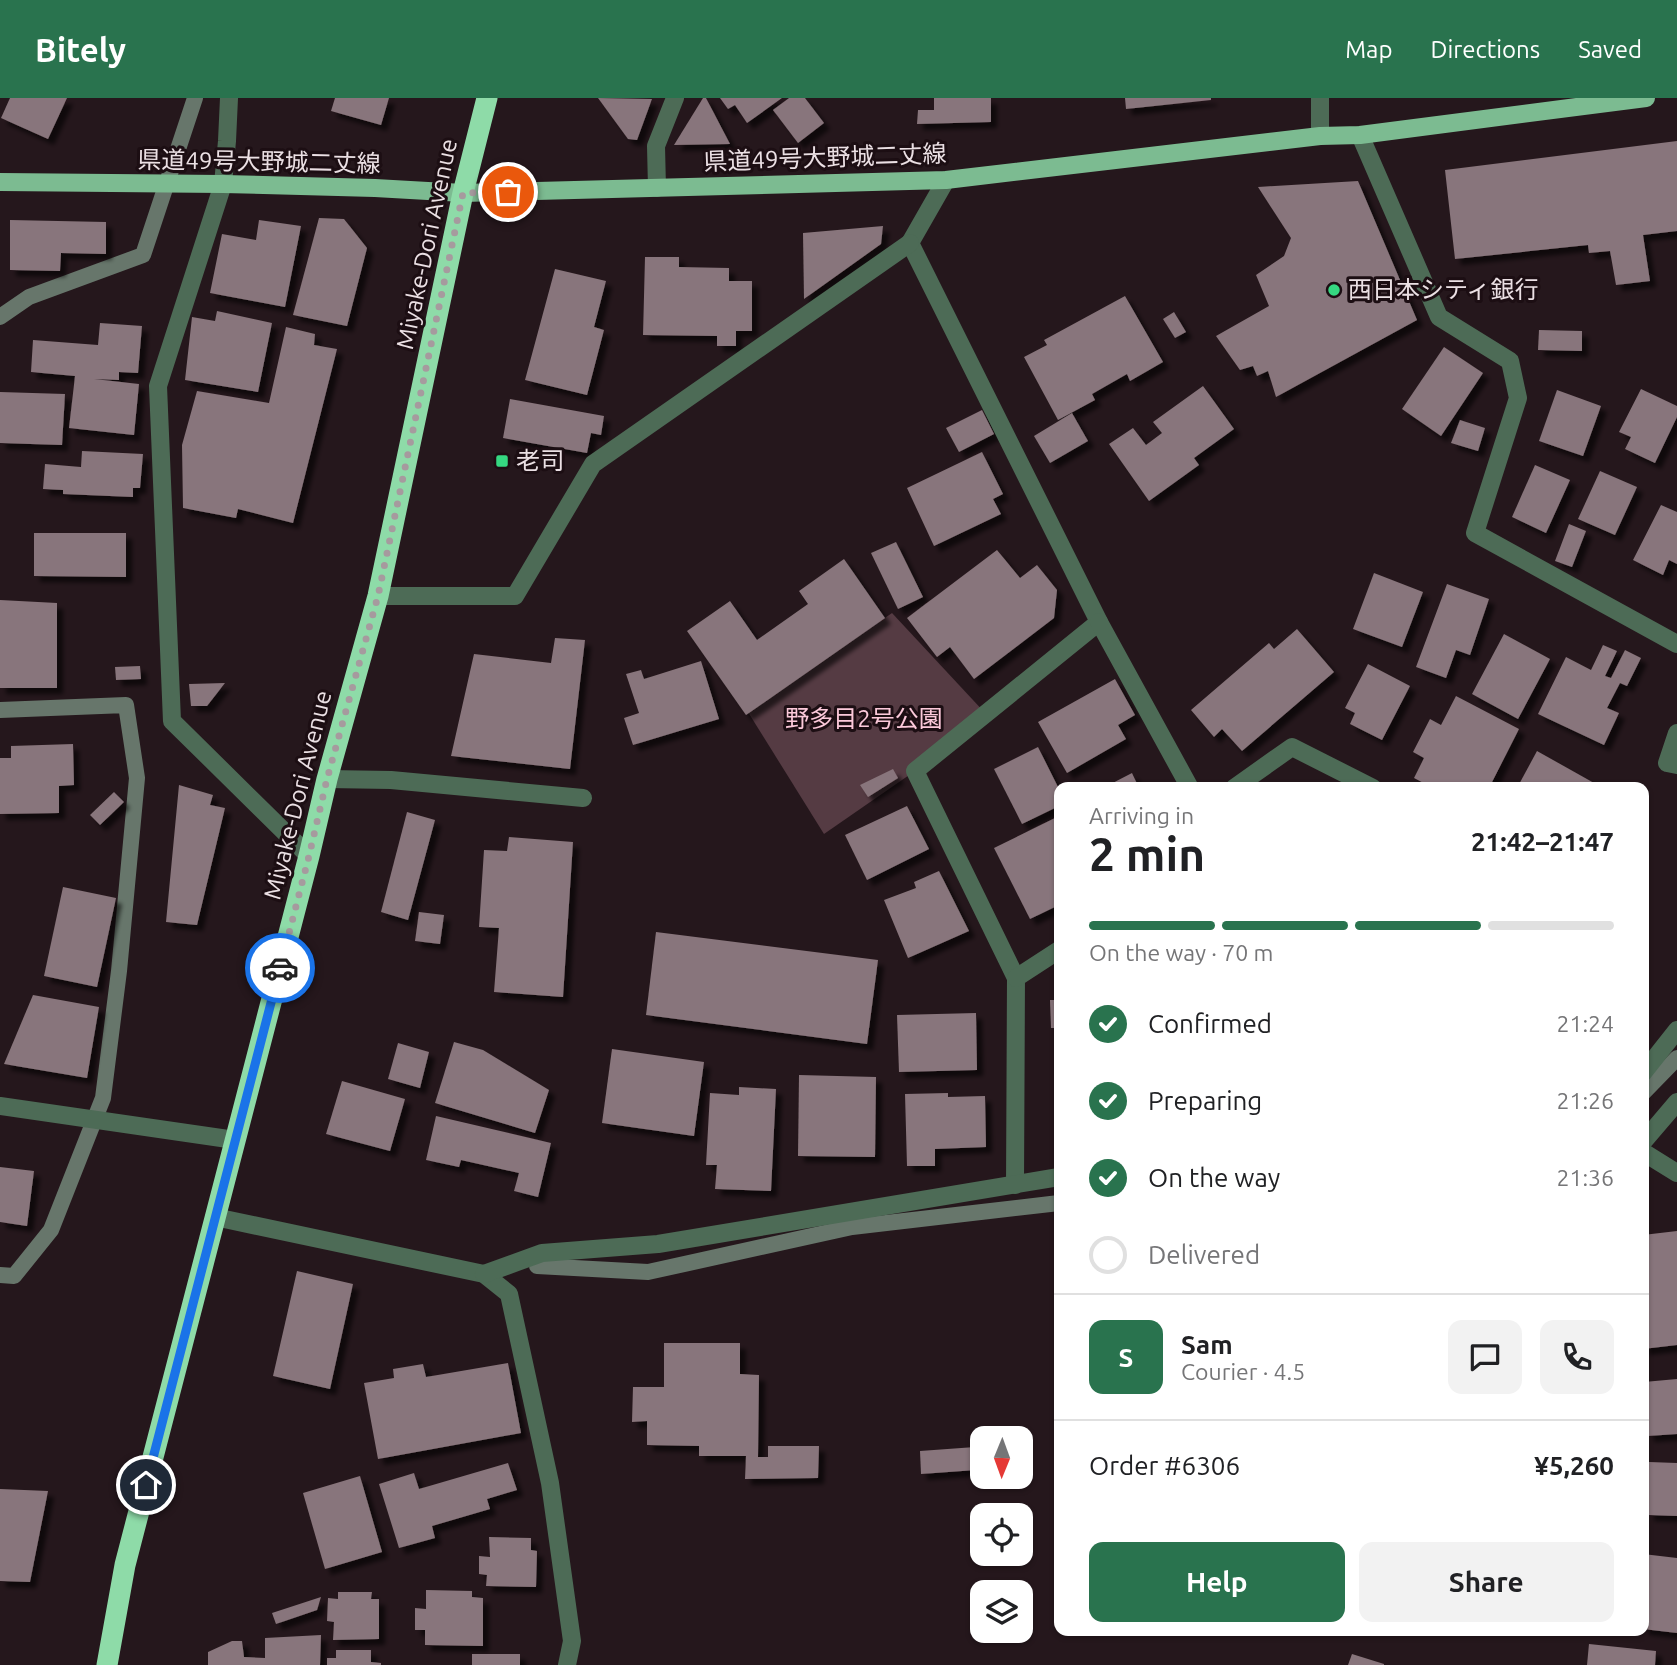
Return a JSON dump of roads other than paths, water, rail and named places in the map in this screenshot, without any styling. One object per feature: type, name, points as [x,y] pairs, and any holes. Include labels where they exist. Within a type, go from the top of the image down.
[{"type":"highway","name":"Miyake-Dori Avenue","points":[[107,1665],[125,1565],[327,779],[378,596],[463,193],[487,98]]},
{"type":"main road","name":"県道49号大野城二丈線","points":[[0,182],[223,184],[463,193],[946,180],[1320,136],[1360,135],[1614,100],[1646,98]]},
{"type":"street","points":[[229,98],[223,184],[158,386],[172,721],[309,856]]},
{"type":"street","points":[[657,188],[656,146],[675,98]]},
{"type":"street","points":[[1320,136],[1321,98]]},
{"type":"street","points":[[1360,135],[1439,317],[1510,362],[1518,398],[1475,533],[1677,644]]},
{"type":"street","points":[[378,596],[515,596],[593,464],[910,243],[946,180]]},
{"type":"street","points":[[910,243],[1099,622],[1187,782]]},
{"type":"street","points":[[1015,1185],[1016,978],[915,771],[1099,622]]},
{"type":"street","points":[[1677,733],[1667,762],[1677,765]]},
{"type":"street","points":[[1242,782],[1292,747],[1361,782]]},
{"type":"street","points":[[327,779],[391,780],[583,798]]},
{"type":"street","points":[[1016,978],[1054,953]]},
{"type":"street","points":[[1649,1065],[1677,1030]]},
{"type":"street","points":[[1649,1135],[1677,1101]]},
{"type":"street","points":[[0,1106],[235,1140]]},
{"type":"street","points":[[1649,1156],[1677,1172]]},
{"type":"street","points":[[484,1274],[542,1253],[658,1244],[1054,1178]]},
{"type":"street","points":[[215,1217],[484,1274],[509,1294],[550,1483],[572,1641],[566,1665]]},
{"type":"waterway","points":[[0,317],[29,297],[143,255],[195,98]]},
{"type":"waterway","points":[[0,710],[126,705],[137,778],[119,971],[103,1098],[51,1230],[14,1276],[0,1275]]},
{"type":"waterway","points":[[1649,1087],[1677,1058]]},
{"type":"waterway","points":[[537,1266],[648,1272],[852,1227],[1054,1204]]},
{"type":"place","name":"西日本シティ銀行","points":[[1334,290]]},
{"type":"place","name":"老司","points":[[502,461]]},
{"type":"park label","name":"野多目2号公園","points":[[864,719]]}]
